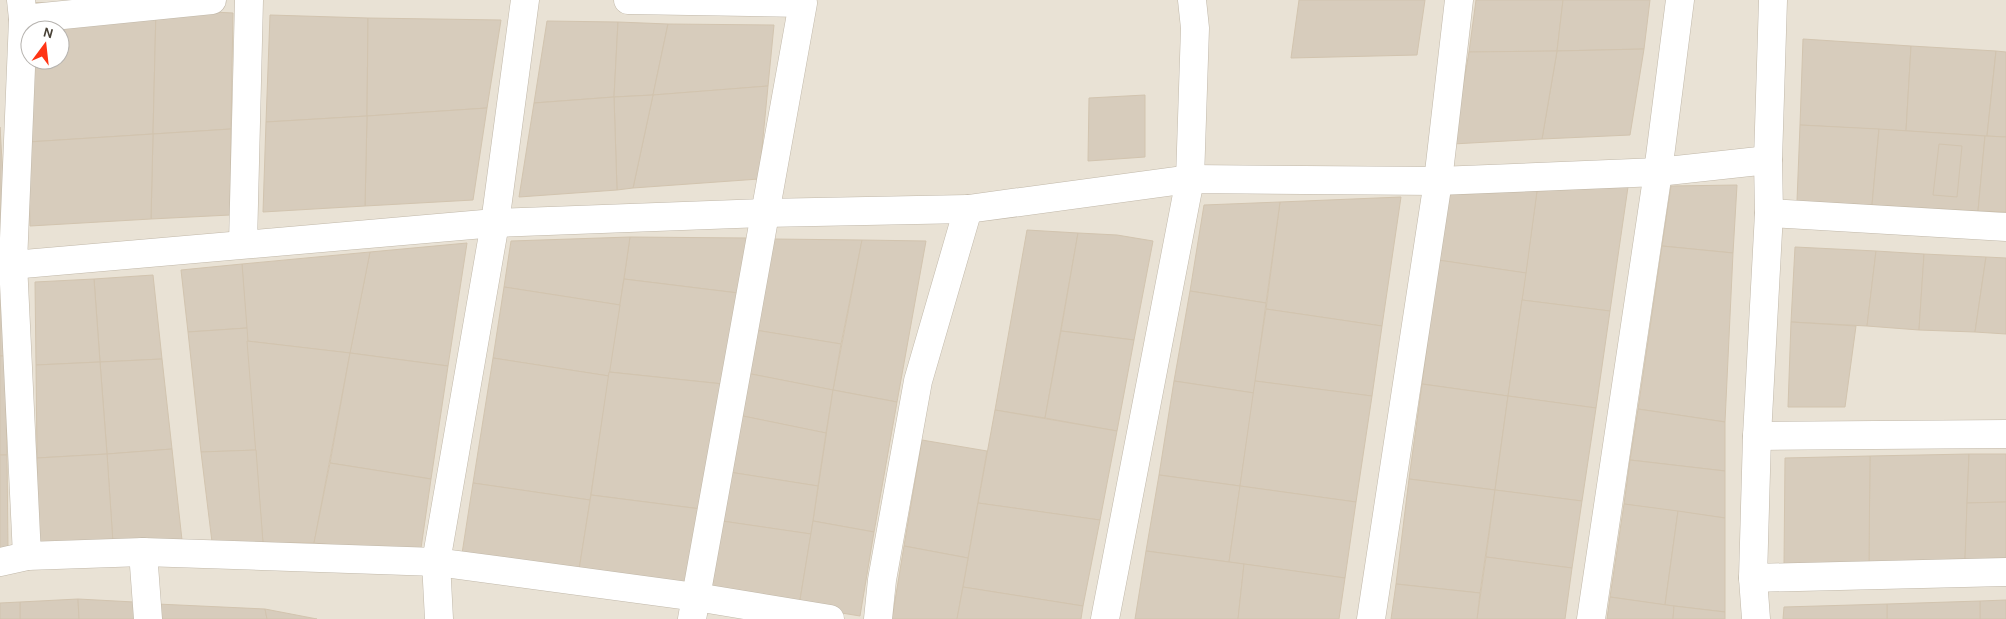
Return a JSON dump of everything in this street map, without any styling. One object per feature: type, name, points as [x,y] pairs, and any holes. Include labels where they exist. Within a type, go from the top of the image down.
[{"type":"street","points":[[27,556],[6,265],[22,10],[212,0]]},
{"type":"street","points":[[244,244],[249,0]]},
{"type":"street","points":[[439,619],[436,562],[495,223],[524,0]]},
{"type":"street","points":[[628,0],[803,2],[694,608]]},
{"type":"street","points":[[1106,619],[1190,179],[1195,28],[1192,0]]},
{"type":"street","points":[[1372,619],[1438,181],[1459,0]]},
{"type":"street","points":[[1591,619],[1658,172],[1680,0]]},
{"type":"street","points":[[1756,619],[1753,578],[1757,436],[1769,213],[1768,160],[1773,0]]},
{"type":"street","points":[[6,265],[495,223],[764,213],[968,209],[1190,179],[1438,181],[1658,172],[1768,160]]},
{"type":"street","points":[[878,619],[882,580],[918,381],[968,209]]},
{"type":"street","points":[[1769,213],[2006,227]]},
{"type":"street","points":[[1757,436],[2006,434]]},
{"type":"street","points":[[0,562],[27,556],[143,552],[436,562],[694,608],[830,619]]},
{"type":"street","points":[[143,552],[148,619]]},
{"type":"street","points":[[1753,578],[2006,572]]},
{"type":"shaded area","points":[[0,0],[2006,0],[2006,619],[0,619]]},
{"type":"building","points":[[1299,0],[1425,0],[1417,55],[1291,58]]},
{"type":"building","points":[[1476,0],[1563,0],[1557,51],[1469,52]]},
{"type":"building","points":[[1563,0],[1650,0],[1644,49],[1557,51]]},
{"type":"building","points":[[26,2],[156,9],[153,134],[28,142],[27,70],[70,70],[70,20],[26,20]]},
{"type":"building","points":[[156,9],[233,13],[231,129],[153,134]]},
{"type":"building","points":[[270,15],[368,18],[367,116],[266,122]]},
{"type":"building","points":[[368,18],[501,20],[487,108],[367,116]]},
{"type":"building","points":[[547,21],[618,22],[614,97],[534,103]]},
{"type":"building","points":[[618,22],[668,24],[653,95],[614,97]]},
{"type":"building","points":[[668,24],[774,25],[768,86],[653,95]]},
{"type":"building","points":[[1803,39],[1911,46],[1906,131],[1800,125]]},
{"type":"building","points":[[1911,46],[1996,51],[1987,136],[1906,131]]},
{"type":"building","points":[[1644,49],[1630,135],[1542,139],[1557,51]]},
{"type":"building","points":[[1557,51],[1542,139],[1453,144],[1469,52]]},
{"type":"building","points":[[1996,51],[2006,52],[2006,137],[1987,136]]},
{"type":"building","points":[[768,86],[759,179],[633,188],[653,95]]},
{"type":"building","points":[[653,95],[633,188],[617,190],[614,97]]},
{"type":"building","points":[[1145,95],[1145,157],[1088,161],[1089,98]]},
{"type":"building","points":[[614,97],[617,190],[519,197],[534,103]]},
{"type":"building","points":[[487,108],[473,200],[365,206],[367,116]]},
{"type":"building","points":[[367,116],[365,206],[263,212],[266,122]]},
{"type":"building","points":[[1800,125],[1879,129],[1872,205],[1797,201]]},
{"type":"building","points":[[0,127],[6,228],[0,229]]},
{"type":"building","points":[[231,129],[230,215],[151,219],[153,134]]},
{"type":"building","points":[[1879,129],[1985,136],[1978,211],[1872,205]]},
{"type":"building","points":[[153,134],[151,219],[30,226],[28,142]]},
{"type":"building","points":[[1985,136],[2006,137],[2006,212],[1978,211]]},
{"type":"building","points":[[1939,144],[1962,146],[1957,197],[1933,195]]},
{"type":"building","points":[[1737,185],[1733,253],[1662,246],[1671,186]]},
{"type":"building","points":[[1628,187],[1610,311],[1522,300],[1537,191]]},
{"type":"building","points":[[1537,191],[1526,273],[1438,260],[1446,195]]},
{"type":"building","points":[[1401,197],[1382,326],[1266,309],[1280,202]]},
{"type":"building","points":[[1280,202],[1266,303],[1190,291],[1204,205]]},
{"type":"building","points":[[1027,230],[1078,233],[1045,418],[995,410]]},
{"type":"building","points":[[1078,233],[1117,235],[1153,241],[1134,340],[1061,331]]},
{"type":"building","points":[[630,237],[748,238],[738,293],[624,279]]},
{"type":"building","points":[[630,237],[620,305],[504,287],[511,241]]},
{"type":"building","points":[[773,239],[862,240],[841,344],[755,330]]},
{"type":"building","points":[[862,240],[926,241],[897,402],[833,390]]},
{"type":"building","points":[[467,243],[448,366],[350,353],[370,252]]},
{"type":"building","points":[[1662,246],[1733,253],[1725,422],[1638,409]]},
{"type":"building","points":[[1795,247],[1876,251],[1867,326],[1791,322]]},
{"type":"building","points":[[1876,251],[1924,254],[1919,330],[1867,326]]},
{"type":"building","points":[[370,252],[350,353],[247,341],[242,264]]},
{"type":"building","points":[[1924,254],[1986,257],[1975,332],[1919,330]]},
{"type":"building","points":[[1986,257],[2006,258],[2006,334],[1975,332]]},
{"type":"building","points":[[1438,260],[1526,273],[1508,396],[1422,384]]},
{"type":"building","points":[[242,264],[247,328],[188,332],[181,270]]},
{"type":"building","points":[[153,275],[162,359],[100,362],[94,279]]},
{"type":"building","points":[[94,279],[100,362],[36,365],[35,282]]},
{"type":"building","points":[[624,279],[738,293],[723,384],[609,372]]},
{"type":"building","points":[[504,287],[620,305],[609,376],[493,358]]},
{"type":"building","points":[[1190,291],[1266,303],[1254,393],[1174,381]]},
{"type":"building","points":[[0,300],[2,300],[5,356],[0,356]]},
{"type":"building","points":[[1522,300],[1610,311],[1596,408],[1508,396]]},
{"type":"building","points":[[1266,309],[1382,326],[1372,396],[1255,381]]},
{"type":"building","points":[[1791,322],[1856,326],[1845,407],[1788,407]]},
{"type":"building","points":[[247,328],[256,450],[201,452],[188,332]]},
{"type":"building","points":[[755,330],[841,344],[833,390],[746,373]]},
{"type":"building","points":[[1061,331],[1134,340],[1117,431],[1045,418]]},
{"type":"building","points":[[247,341],[350,353],[314,543],[263,543]]},
{"type":"building","points":[[350,353],[448,366],[431,479],[330,463]]},
{"type":"building","points":[[0,356],[5,356],[7,455],[0,455]]},
{"type":"building","points":[[493,358],[609,376],[590,500],[473,483]]},
{"type":"building","points":[[162,359],[172,449],[107,454],[100,362]]},
{"type":"building","points":[[100,362],[107,454],[37,458],[36,365]]},
{"type":"building","points":[[609,372],[723,384],[701,509],[591,495]]},
{"type":"building","points":[[746,373],[833,390],[826,433],[738,415]]},
{"type":"building","points":[[1174,381],[1254,393],[1240,486],[1159,475]]},
{"type":"building","points":[[1255,381],[1372,396],[1356,502],[1240,486]]},
{"type":"building","points":[[1422,384],[1508,396],[1495,490],[1409,479]]},
{"type":"building","points":[[833,390],[897,402],[874,532],[813,521]]},
{"type":"building","points":[[1508,396],[1596,408],[1582,501],[1495,490]]},
{"type":"building","points":[[1638,409],[1725,422],[1725,471],[1630,460]]},
{"type":"building","points":[[995,410],[1117,431],[1100,520],[978,503]]},
{"type":"building","points":[[738,415],[826,433],[818,486],[729,472]]},
{"type":"building","points":[[922,440],[987,451],[968,558],[904,546]]},
{"type":"building","points":[[172,449],[182,540],[113,543],[107,454]]},
{"type":"building","points":[[256,450],[263,543],[212,542],[201,452]]},
{"type":"building","points":[[107,454],[113,543],[38,546],[37,458]]},
{"type":"building","points":[[1969,454],[1965,559],[1869,562],[1870,456]]},
{"type":"building","points":[[1969,454],[2006,454],[2006,502],[1967,503]]},
{"type":"building","points":[[0,455],[7,455],[8,548],[0,549]]},
{"type":"building","points":[[1870,456],[1869,562],[1784,565],[1785,458]]},
{"type":"building","points":[[1630,460],[1725,471],[1725,518],[1624,504]]},
{"type":"building","points":[[330,463],[431,479],[420,555],[314,543]]},
{"type":"building","points":[[729,472],[818,486],[811,534],[722,521]]},
{"type":"building","points":[[1159,475],[1240,486],[1229,562],[1146,551]]},
{"type":"building","points":[[1409,479],[1495,490],[1480,593],[1396,584]]},
{"type":"building","points":[[473,483],[590,500],[578,576],[461,560]]},
{"type":"building","points":[[1240,486],[1356,502],[1345,578],[1229,562]]},
{"type":"building","points":[[1495,490],[1582,501],[1572,568],[1486,557]]},
{"type":"building","points":[[591,495],[701,509],[687,590],[578,576]]},
{"type":"building","points":[[2006,502],[2006,558],[1965,559],[1967,503]]},
{"type":"building","points":[[978,503],[1100,520],[1083,606],[963,587]]},
{"type":"building","points":[[1624,504],[1678,511],[1665,605],[1610,597]]},
{"type":"building","points":[[1678,511],[1725,518],[1725,612],[1665,605]]},
{"type":"building","points":[[722,521],[811,534],[799,606],[711,593]]},
{"type":"building","points":[[813,521],[874,532],[860,616],[799,606]]},
{"type":"building","points":[[904,546],[968,558],[957,619],[892,619]]},
{"type":"building","points":[[1146,551],[1244,564],[1238,619],[1135,619]]},
{"type":"building","points":[[1486,557],[1572,568],[1565,619],[1477,619]]},
{"type":"building","points":[[1244,564],[1345,578],[1339,619],[1238,619]]},
{"type":"building","points":[[1396,584],[1480,593],[1477,619],[1391,619]]},
{"type":"building","points":[[963,587],[1083,606],[1081,619],[957,619]]},
{"type":"building","points":[[1610,597],[1674,606],[1673,619],[1607,619]]},
{"type":"building","points":[[78,599],[79,619],[20,619],[20,602]]},
{"type":"building","points":[[78,599],[134,602],[136,619],[79,619]]},
{"type":"building","points":[[2006,600],[2006,619],[1980,619],[1980,601]]},
{"type":"building","points":[[1980,601],[1980,619],[1887,619],[1887,604]]},
{"type":"building","points":[[20,602],[20,619],[0,619],[0,603]]},
{"type":"building","points":[[157,604],[265,609],[267,619],[158,619]]},
{"type":"building","points":[[1887,604],[1887,619],[1783,619],[1784,607]]},
{"type":"building","points":[[1674,606],[1725,612],[1725,619],[1673,619]]},
{"type":"building","points":[[265,609],[317,619],[267,619]]}]
